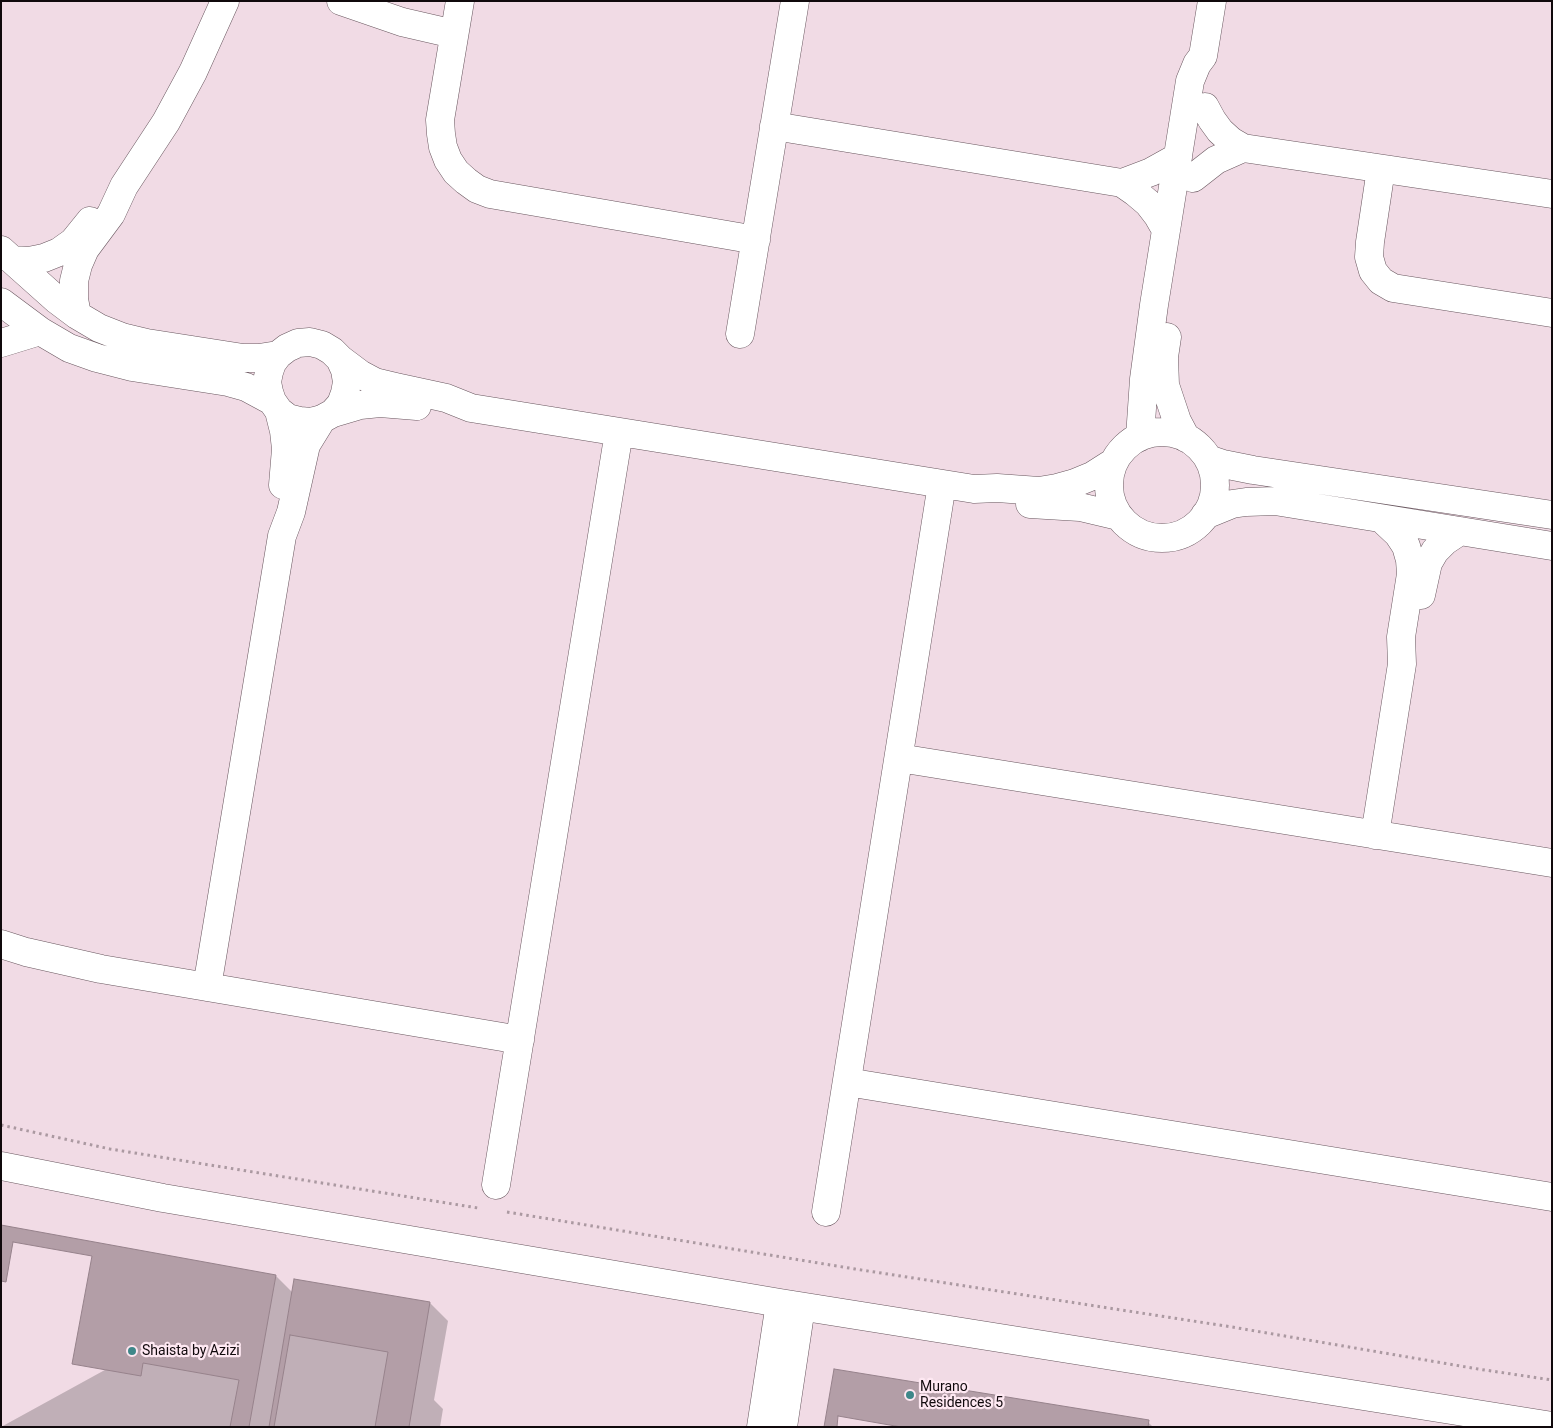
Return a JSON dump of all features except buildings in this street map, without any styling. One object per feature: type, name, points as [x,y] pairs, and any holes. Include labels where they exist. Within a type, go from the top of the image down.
[{"type":"street","points":[[77,315],[74,290],[78,265],[85,249],[111,214],[124,186],[166,122],[193,72],[225,1]]},
{"type":"street","points":[[342,1],[402,22],[454,34]]},
{"type":"street","points":[[460,1],[440,120],[440,134],[448,160],[456,172],[477,189],[490,194],[756,240]]},
{"type":"street","points":[[740,334],[795,1]]},
{"type":"street","points":[[1140,437],[1144,379],[1162,306],[1185,168],[1190,80],[1203,56],[1212,1]]},
{"type":"street","points":[[1186,438],[1176,421],[1165,384],[1162,306],[1166,230],[1205,107],[1209,75],[1203,56]]},
{"type":"street","points":[[1205,107],[1220,131],[1231,141],[1243,148],[1552,194]]},
{"type":"street","points":[[774,126],[1122,183],[1148,203],[1166,230]]},
{"type":"street","points":[[1122,183],[1151,172],[1185,168],[1216,160],[1243,148]]},
{"type":"street","points":[[1381,169],[1369,257],[1373,271],[1381,281],[1393,288],[1552,314]]},
{"type":"street","points":[[7,255],[29,260],[44,258],[59,252],[73,242],[103,206],[124,186]]},
{"type":"street","points":[[7,255],[57,300],[77,315],[122,337],[146,343],[243,358],[278,355]]},
{"type":"street","points":[[1,302],[40,331],[69,348],[132,367],[228,382],[246,387],[275,406],[288,418],[300,421],[311,422],[360,405],[380,403],[437,409],[471,408],[974,490],[996,488],[1039,491],[1057,488],[1092,476],[1114,462]]},
{"type":"street","points":[[1,344],[40,331]]},
{"type":"street","points":[[282,536],[280,504],[286,449],[284,431],[267,382],[272,363],[287,348],[298,343],[310,342],[322,345],[360,374],[375,382],[446,398],[471,408]]},
{"type":"street","points":[[207,987],[282,536],[291,512],[306,445],[328,416],[341,404],[346,387],[345,370],[340,359]]},
{"type":"street","points":[[494,1202],[619,432]]},
{"type":"street","points":[[1163,432],[1186,438],[1202,451],[1208,459],[1212,470],[1214,488],[1211,505],[1196,526],[1183,534],[1169,538],[1155,538],[1140,534],[1128,527],[1118,516],[1112,504],[1109,490],[1114,462],[1129,443],[1152,433],[1163,432]]},
{"type":"street","points":[[1208,459],[1254,470],[1552,515]]},
{"type":"street","points":[[826,1212],[942,484]]},
{"type":"street","points":[[974,490],[984,497],[997,501],[1080,507],[1118,516]]},
{"type":"street","points":[[1205,515],[1232,504],[1268,501],[1552,546]]},
{"type":"street","points":[[1375,834],[1402,664],[1401,638],[1411,574],[1406,546],[1398,534],[1382,519]]},
{"type":"street","points":[[1402,664],[1412,641],[1428,563],[1440,546],[1460,532]]},
{"type":"street","points":[[899,758],[1552,863]]},
{"type":"street","points":[[1,944],[26,952],[100,969],[520,1040]]},
{"type":"street","points":[[847,1082],[1552,1197]]},
{"type":"street","points":[[1,1166],[163,1198],[791,1305],[1552,1426]]},
{"type":"street","points":[[761,1427],[791,1305]]},
{"type":"street","points":[[783,1427],[791,1305]]},
{"type":"path","points":[[1,1125],[110,1149],[494,1202],[845,1267],[1232,1327],[1552,1380]]},
{"type":"place","name":"Shaista by Azizi","points":[[132,1351]]},
{"type":"place","name":"Murano Residences 5","points":[[910,1395]]}]
